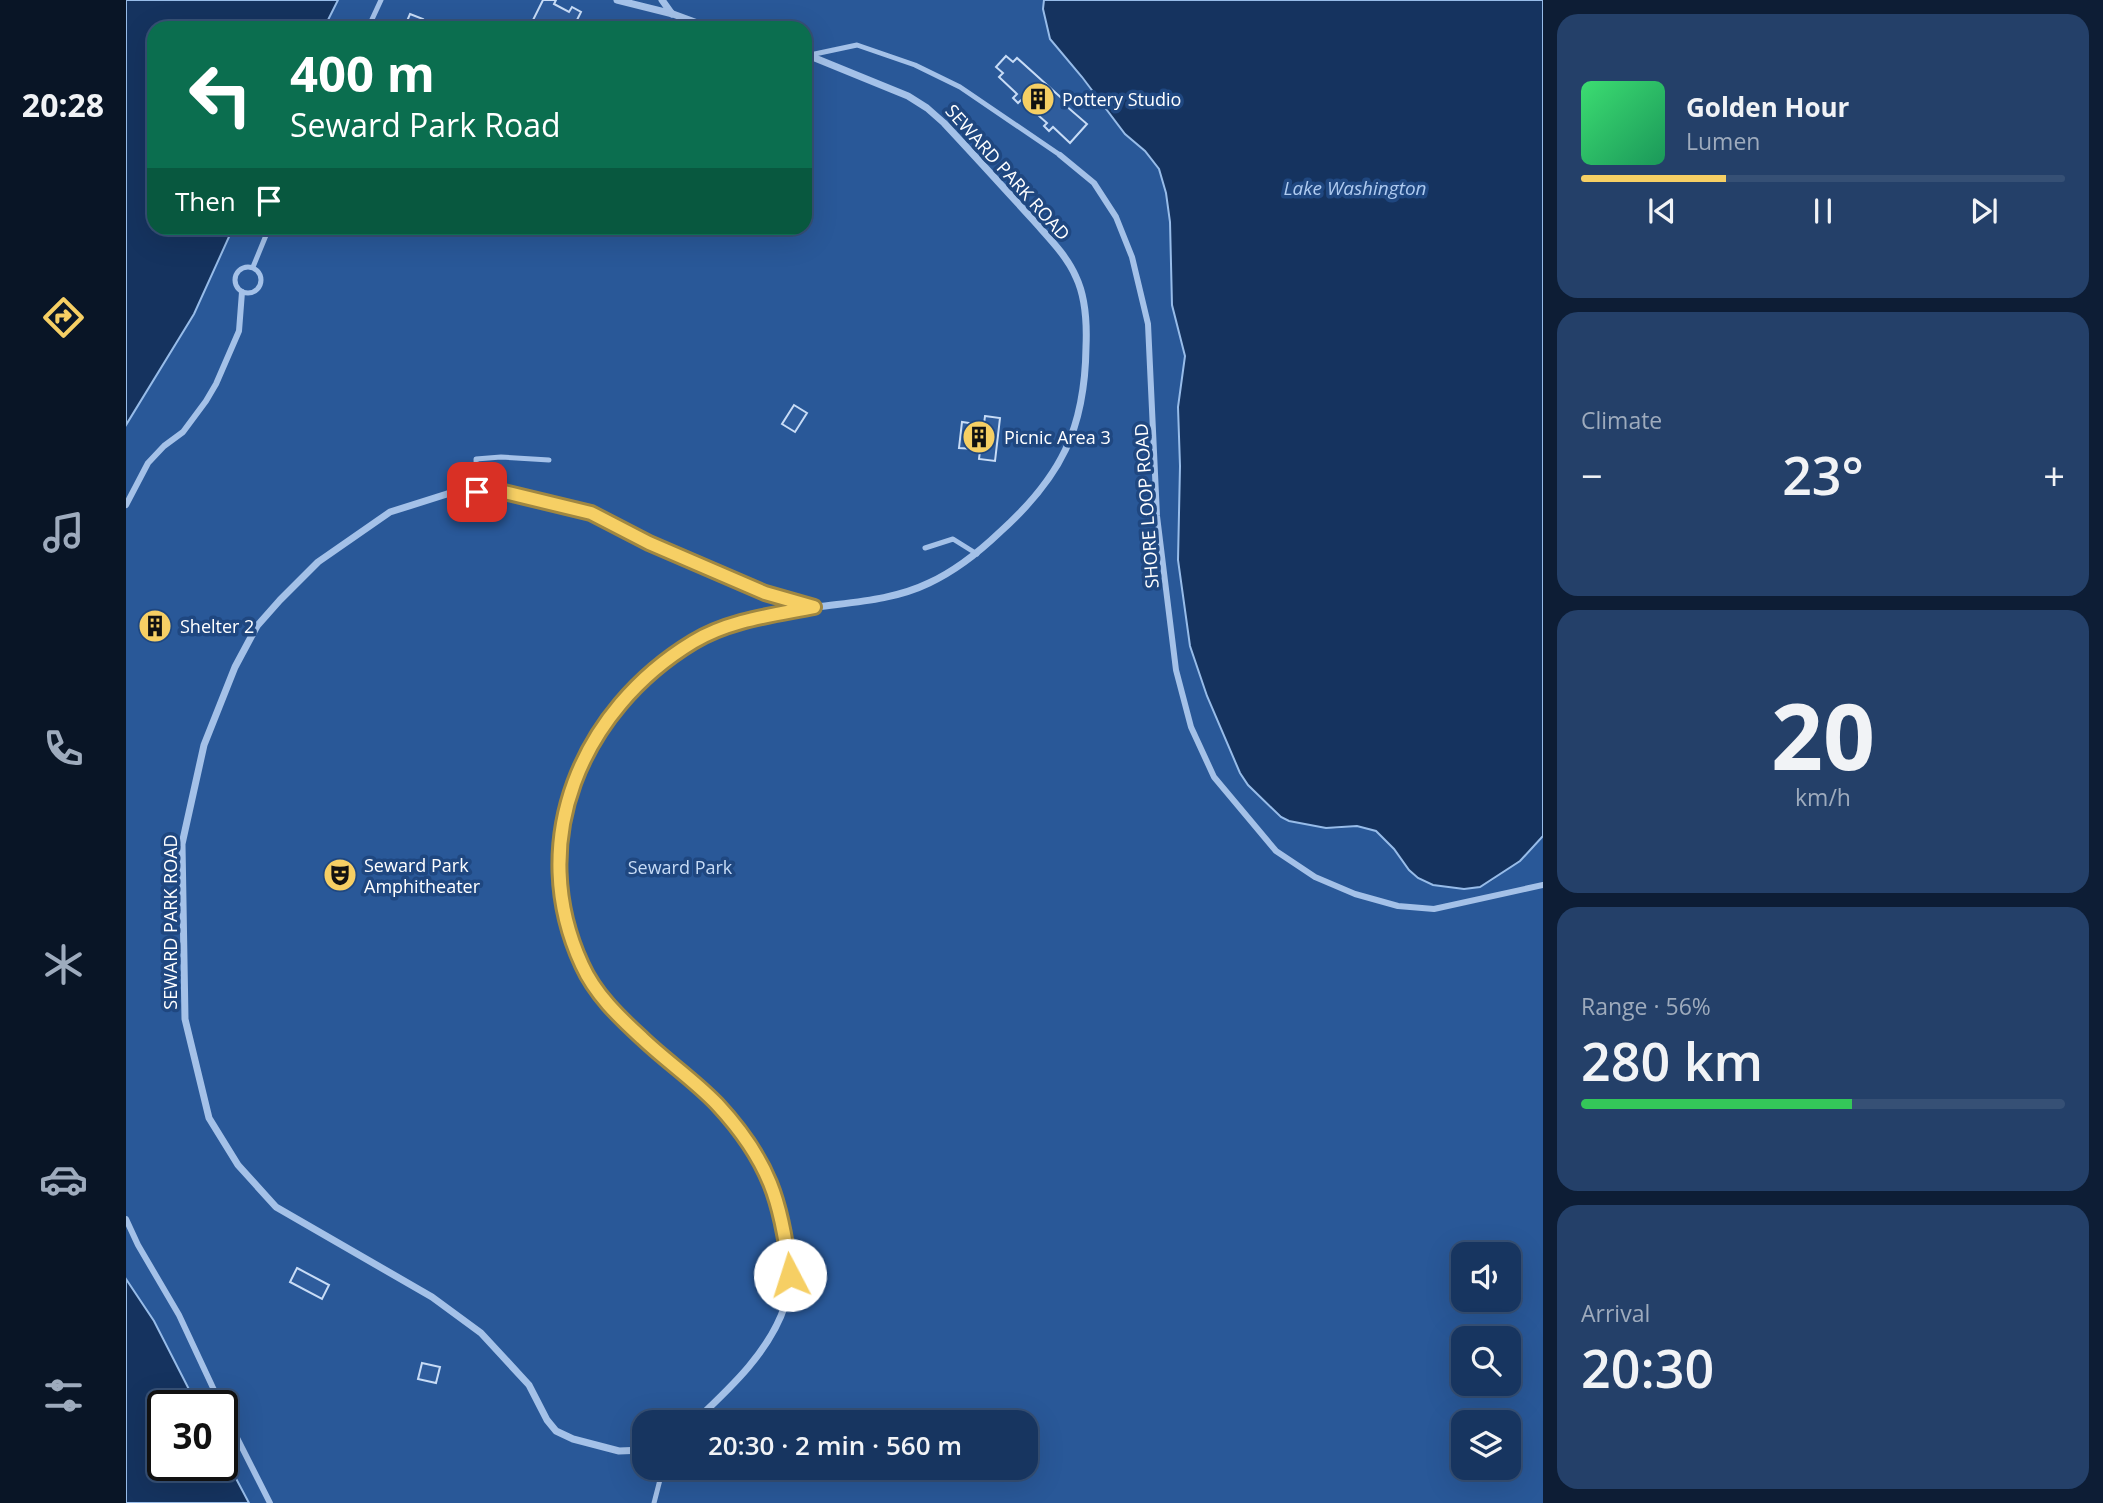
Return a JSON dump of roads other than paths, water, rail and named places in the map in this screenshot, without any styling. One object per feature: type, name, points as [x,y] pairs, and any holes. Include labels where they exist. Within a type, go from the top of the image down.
[{"type":"street","points":[[617,0],[692,21]]},
{"type":"street","points":[[662,0],[673,14]]},
{"type":"street","name":"SEWARD PARK ROAD","points":[[706,1410],[747,1368],[768,1340],[785,1304],[790,1275],[786,1233],[765,1169],[739,1130],[716,1103],[612,1010],[582,965],[566,918],[558,860],[571,788],[584,759],[610,716],[645,676],[694,641],[736,624],[814,607],[846,605],[902,594],[929,583],[977,554],[1033,500],[1062,461],[1080,413],[1086,384],[1085,307],[1077,278],[1051,240],[952,131],[927,108],[908,96],[812,56]]},
{"type":"street","name":"SHORE LOOP ROAD","points":[[1060,155],[1094,183],[1108,203],[1132,257],[1148,324],[1157,516],[1175,670],[1191,727],[1214,778],[1276,851],[1315,877],[1355,894],[1398,906],[1434,909],[1543,885]]},
{"type":"street","points":[[126,505],[148,463],[164,446],[183,432],[216,384],[239,331],[242,292]]},
{"type":"street","name":"SEWARD PARK ROAD","points":[[632,1450],[619,1451],[556,1431],[547,1420],[529,1385],[481,1333],[432,1297],[276,1207],[238,1165],[209,1118],[185,1018],[182,844],[204,744],[235,667],[257,626],[318,562],[390,513],[447,494],[500,491],[591,513],[649,543],[765,593],[814,607]]},
{"type":"street","points":[[126,1219],[179,1315],[214,1390]]},
{"type":"street","points":[[238,1439],[270,1503]]},
{"type":"lane","points":[[371,21],[381,0]]},
{"type":"lane","name":"SHORE LOOP ROAD","points":[[812,53],[858,45],[915,65],[960,87],[1060,155]]},
{"type":"lane","points":[[253,267],[267,235]]},
{"type":"lane","points":[[253,267],[261,277],[260,285],[254,292],[242,292],[236,287],[235,275],[240,268],[253,267]]},
{"type":"lane","points":[[477,492],[476,459],[501,457],[549,460]]},
{"type":"lane","points":[[925,548],[953,539],[977,554]]},
{"type":"lane","points":[[654,1503],[660,1480]]},
{"type":"water","points":[[126,0],[338,0],[328,21],[147,21],[147,235],[230,235],[194,314],[126,425]]},
{"type":"water","name":"Lake Washington","points":[[1044,0],[1543,0],[1543,836],[1520,861],[1480,887],[1464,889],[1433,885],[1418,878],[1376,831],[1357,826],[1326,828],[1289,821],[1281,817],[1248,785],[1240,773],[1207,696],[1190,646],[1178,560],[1178,407],[1185,356],[1172,305],[1170,222],[1166,193],[1159,169],[1145,151],[1125,134],[1050,39],[1043,9]]},
{"type":"water","points":[[126,1279],[154,1321],[189,1390],[147,1390],[147,1481],[237,1481],[249,1503],[126,1503]]},
{"type":"place","name":"Pottery Studio","points":[[1038,99]]},
{"type":"place","name":"Picnic Area 3","points":[[979,437]]},
{"type":"place","name":"Shelter 2","points":[[155,626]]},
{"type":"place","name":"Seward Park Amphitheater","points":[[340,875]]},
{"type":"park label","name":"Seward Park","points":[[680,867]]}]
